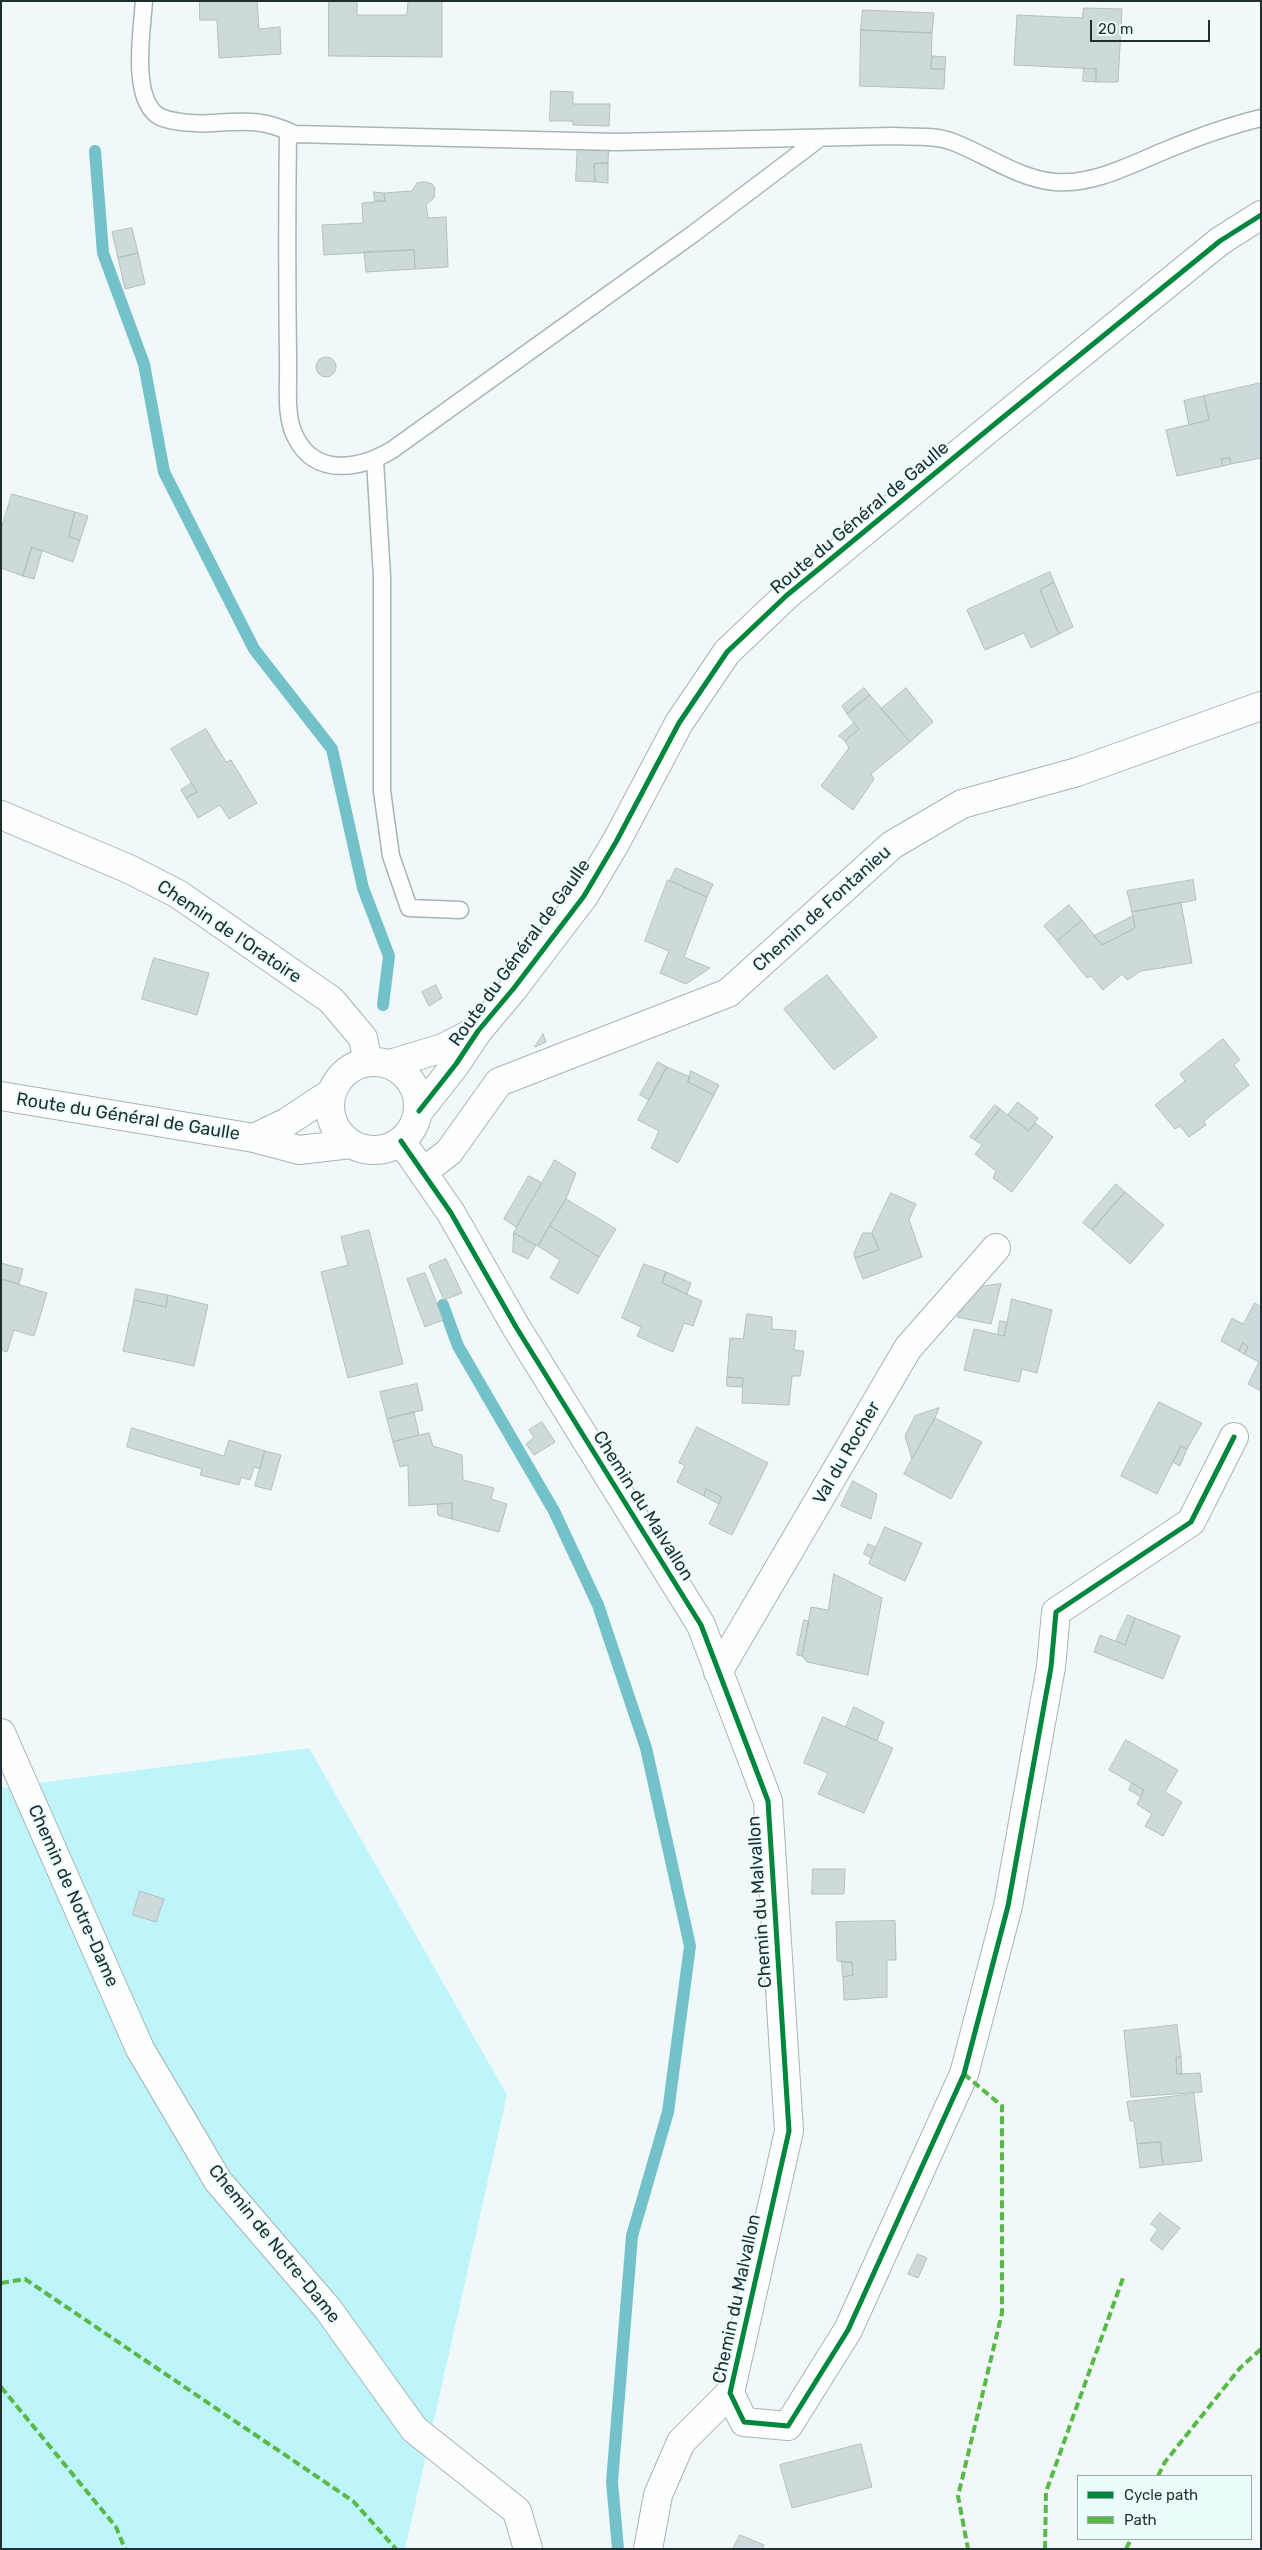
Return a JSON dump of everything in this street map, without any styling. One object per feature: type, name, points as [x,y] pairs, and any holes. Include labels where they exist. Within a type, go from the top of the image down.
[{"type":"street","name":"Route du Général de Gaulle","points":[[419,1111],[456,1064],[478,1031],[514,988],[584,896],[616,842],[679,723],[727,652],[786,596],[1004,416],[1220,241],[1261,215]]},
{"type":"street","name":"Chemin de Fontanieu","points":[[422,1172],[449,1152],[500,1082],[728,993],[892,845],[962,804],[1077,772],[1261,706]]},
{"type":"street","name":"Chemin de l'Oratoire","points":[[1,815],[129,869],[178,894],[331,1000],[363,1038],[379,1063]]},
{"type":"street","name":"Route du Général de Gaulle","points":[[379,1063],[443,1048],[478,1031]]},
{"type":"street","points":[[361,1063],[379,1063],[402,1071],[413,1082],[418,1096],[419,1111],[415,1125],[401,1141],[394,1146],[380,1150],[365,1150],[351,1144],[340,1134],[332,1122],[331,1093],[338,1080],[348,1069],[361,1063]]},
{"type":"street","name":"Route du Général de Gaulle","points":[[254,1138],[287,1122],[331,1093]]},
{"type":"street","name":"Route du Général de Gaulle","points":[[1,1096],[254,1138],[300,1150],[351,1144]]},
{"type":"street","name":"Chemin du Malvallon","points":[[401,1141],[451,1213],[516,1327],[701,1626],[768,1801],[789,2131],[730,2393],[744,2422],[788,2426],[848,2330],[964,2074],[1008,1906],[1051,1667],[1056,1612],[1191,1522],[1234,1437]]},
{"type":"street","name":"Val du Rocher","points":[[718,1672],[908,1348],[996,1248]]},
{"type":"street","name":"Chemin de Notre-Dame","points":[[1,1733],[140,2049],[218,2181],[328,2309],[414,2429],[517,2511],[528,2549]]},
{"type":"street","points":[[648,2549],[658,2495],[681,2442],[730,2393]]},
{"type":"lane","points":[[144,1],[140,67],[144,93],[152,110],[158,116],[200,124],[253,120],[275,125],[294,134],[324,137],[478,137],[616,142],[893,136],[952,141],[1033,178],[1056,182],[1079,181],[1118,170],[1165,150],[1261,118]]},
{"type":"lane","points":[[288,132],[288,323],[291,426],[300,445],[316,460],[325,464],[344,467],[375,460],[694,234],[820,138]]},
{"type":"lane","points":[[375,460],[382,577],[382,791],[391,856],[409,908],[460,910]]},
{"type":"shaded area","points":[[309,1748],[507,2095],[405,2549],[1,2549],[1,1788]]},
{"type":"building","points":[[200,1],[257,1],[259,29],[280,27],[281,54],[219,58],[217,20],[200,20]]},
{"type":"building","points":[[329,1],[357,1],[357,15],[407,15],[408,1],[442,1],[442,57],[329,56]]},
{"type":"building","points":[[1084,8],[1122,9],[1118,82],[1096,82],[1096,69],[1014,65],[1017,15],[1082,18]]},
{"type":"building","points":[[863,10],[934,13],[932,33],[861,30]]},
{"type":"building","points":[[861,30],[932,33],[931,69],[945,69],[944,89],[860,86]]},
{"type":"building","points":[[933,56],[946,57],[945,69],[931,69]]},
{"type":"building","points":[[1084,68],[1096,69],[1096,82],[1083,81]]},
{"type":"building","points":[[551,91],[573,92],[573,104],[610,104],[609,126],[573,125],[573,121],[550,121]]},
{"type":"building","points":[[578,142],[609,143],[608,163],[594,164],[595,182],[576,181]]},
{"type":"building","points":[[608,163],[608,183],[595,182],[594,164]]},
{"type":"building","points":[[426,182],[432,184],[435,188],[434,198],[426,205],[428,218],[446,217],[448,267],[415,269],[414,250],[324,255],[322,225],[363,223],[362,203],[385,201],[384,193],[412,191],[417,183]]},
{"type":"building","points":[[374,192],[384,193],[385,201],[375,201]]},
{"type":"building","points":[[132,228],[138,253],[118,258],[112,232]]},
{"type":"building","points":[[414,250],[415,269],[366,272],[364,252]]},
{"type":"building","points":[[138,253],[145,284],[125,289],[118,258]]},
{"type":"building","points":[[326,357],[333,360],[336,367],[333,374],[326,377],[319,374],[316,367],[319,360]]},
{"type":"building","points":[[1261,383],[1261,458],[1231,464],[1230,458],[1221,459],[1223,466],[1177,476],[1166,430],[1209,420],[1204,396]]},
{"type":"building","points":[[1204,396],[1209,420],[1189,425],[1184,401]]},
{"type":"building","points":[[1230,458],[1231,464],[1223,466],[1221,459]]},
{"type":"building","points":[[12,494],[75,512],[69,537],[80,540],[73,562],[32,547],[23,576],[1,568],[1,530]]},
{"type":"building","points":[[75,512],[88,516],[80,540],[69,537]]},
{"type":"building","points":[[32,547],[42,551],[34,579],[23,576]]},
{"type":"building","points":[[1050,572],[1054,582],[1040,590],[1059,634],[1031,648],[1024,633],[985,650],[967,610]]},
{"type":"building","points":[[1054,582],[1073,627],[1059,634],[1040,590]]},
{"type":"building","points":[[864,688],[870,695],[847,714],[842,706]]},
{"type":"building","points":[[906,688],[933,722],[910,742],[881,709]]},
{"type":"building","points":[[870,695],[910,742],[871,774],[874,779],[853,810],[821,786],[849,748],[845,741],[859,729],[847,714]]},
{"type":"building","points":[[854,723],[859,729],[845,741],[839,736]]},
{"type":"building","points":[[206,729],[226,762],[231,760],[257,803],[229,819],[220,805],[198,818],[186,798],[197,792],[171,749]]},
{"type":"building","points":[[192,783],[197,792],[186,798],[181,790]]},
{"type":"building","points":[[676,868],[713,884],[707,897],[670,881]]},
{"type":"building","points":[[668,880],[707,897],[684,957],[710,968],[686,984],[660,973],[669,951],[645,941]]},
{"type":"building","points":[[1193,880],[1196,900],[1132,912],[1127,891]]},
{"type":"building","points":[[1181,903],[1192,963],[1141,971],[1127,980],[1122,974],[1103,990],[1091,976],[1087,978],[1057,941],[1082,920],[1102,945],[1135,928],[1132,912]]},
{"type":"building","points":[[1069,905],[1082,920],[1057,941],[1044,926]]},
{"type":"building","points":[[1133,916],[1135,928],[1102,945],[1094,936]]},
{"type":"building","points":[[154,958],[209,973],[197,1015],[142,999]]},
{"type":"building","points":[[827,975],[877,1037],[834,1070],[784,1009]]},
{"type":"building","points":[[436,985],[442,998],[429,1006],[422,992]]},
{"type":"building","points":[[543,1034],[546,1042],[535,1047]]},
{"type":"building","points":[[1223,1039],[1240,1060],[1234,1065],[1249,1085],[1204,1121],[1206,1125],[1189,1137],[1180,1126],[1175,1129],[1155,1105],[1185,1081],[1180,1074]]},
{"type":"building","points":[[658,1062],[667,1067],[649,1100],[640,1095]]},
{"type":"building","points":[[667,1067],[690,1077],[688,1082],[714,1095],[678,1163],[651,1148],[659,1131],[638,1120]]},
{"type":"building","points":[[691,1071],[719,1085],[714,1095],[688,1082]]},
{"type":"building","points":[[1018,1102],[1038,1118],[1029,1131],[1008,1115]]},
{"type":"building","points":[[995,1105],[1000,1109],[975,1140],[970,1137]]},
{"type":"building","points":[[1000,1109],[1029,1131],[1035,1123],[1053,1137],[1012,1192],[993,1178],[996,1171],[975,1154],[982,1145],[975,1140]]},
{"type":"building","points":[[555,1160],[576,1173],[566,1199],[538,1246],[514,1233]]},
{"type":"building","points":[[529,1176],[542,1183],[516,1227],[504,1219]]},
{"type":"building","points":[[1116,1184],[1125,1192],[1092,1230],[1083,1223]]},
{"type":"building","points":[[1125,1192],[1164,1225],[1130,1264],[1092,1230]]},
{"type":"building","points":[[891,1193],[916,1204],[909,1220],[922,1257],[863,1279],[855,1258],[879,1250],[872,1233]]},
{"type":"building","points":[[566,1199],[616,1229],[599,1257],[550,1226]]},
{"type":"building","points":[[550,1226],[599,1257],[578,1294],[550,1278],[560,1260],[538,1246]]},
{"type":"building","points":[[369,1230],[403,1364],[348,1378],[321,1272],[348,1265],[341,1237]]},
{"type":"building","points":[[514,1233],[536,1245],[528,1259],[513,1252]]},
{"type":"building","points":[[863,1233],[872,1233],[879,1250],[855,1258],[854,1254]]},
{"type":"building","points":[[446,1259],[462,1293],[444,1300],[429,1266]]},
{"type":"building","points":[[1,1263],[23,1269],[19,1284],[1,1279]]},
{"type":"building","points":[[644,1264],[666,1272],[662,1283],[702,1301],[693,1326],[684,1323],[673,1352],[637,1336],[641,1327],[622,1318]]},
{"type":"building","points":[[666,1272],[691,1283],[687,1294],[662,1283]]},
{"type":"building","points":[[425,1273],[443,1320],[425,1327],[407,1279]]},
{"type":"building","points":[[1,1279],[47,1293],[34,1336],[14,1330],[7,1352],[1,1350]]},
{"type":"building","points":[[1001,1284],[991,1324],[957,1317],[977,1287]]},
{"type":"building","points":[[136,1289],[168,1295],[166,1307],[134,1300]]},
{"type":"building","points":[[168,1295],[208,1305],[194,1366],[123,1351],[134,1300],[166,1307]]},
{"type":"building","points":[[1012,1299],[1052,1310],[1037,1373],[1022,1369],[1019,1382],[964,1370],[974,1329],[1004,1336]]},
{"type":"building","points":[[1255,1303],[1261,1307],[1261,1391],[1248,1384],[1259,1362],[1244,1354],[1248,1347],[1243,1343],[1239,1351],[1221,1341],[1232,1318],[1243,1324]]},
{"type":"building","points":[[747,1314],[772,1317],[772,1329],[796,1331],[794,1350],[804,1351],[800,1376],[792,1376],[789,1405],[742,1403],[743,1378],[727,1377],[730,1338],[743,1339]]},
{"type":"building","points":[[1000,1321],[1007,1322],[1004,1336],[998,1335]]},
{"type":"building","points":[[1243,1343],[1248,1347],[1244,1354],[1239,1351]]},
{"type":"building","points":[[727,1377],[743,1378],[742,1387],[727,1386]]},
{"type":"building","points":[[417,1384],[423,1410],[387,1419],[380,1392]]},
{"type":"building","points":[[1159,1402],[1202,1423],[1187,1449],[1181,1446],[1157,1494],[1121,1476]]},
{"type":"building","points":[[939,1408],[912,1459],[905,1436],[915,1416]]},
{"type":"building","points":[[414,1412],[419,1435],[393,1442],[387,1419]]},
{"type":"building","points":[[935,1418],[982,1442],[951,1499],[904,1474]]},
{"type":"building","points":[[542,1422],[555,1442],[534,1455],[526,1444],[534,1437],[529,1430]]},
{"type":"building","points":[[697,1427],[768,1463],[732,1535],[709,1524],[722,1497],[706,1489],[704,1496],[677,1482],[685,1465],[679,1463]]},
{"type":"building","points":[[132,1428],[224,1456],[229,1440],[265,1451],[260,1469],[254,1467],[250,1480],[241,1477],[239,1485],[200,1475],[202,1469],[127,1447]]},
{"type":"building","points":[[429,1433],[433,1446],[462,1455],[463,1480],[494,1488],[491,1499],[507,1504],[499,1532],[452,1519],[452,1503],[409,1506],[408,1465],[400,1467],[393,1442]]},
{"type":"building","points":[[1181,1446],[1187,1449],[1180,1466],[1173,1462]]},
{"type":"building","points":[[265,1451],[281,1455],[271,1490],[255,1486]]},
{"type":"building","points":[[853,1481],[877,1494],[871,1519],[841,1506]]},
{"type":"building","points":[[706,1489],[722,1497],[719,1504],[704,1496]]},
{"type":"building","points":[[452,1503],[452,1519],[438,1515],[437,1505]]},
{"type":"building","points":[[885,1527],[922,1543],[905,1581],[869,1564]]},
{"type":"building","points":[[868,1544],[876,1547],[871,1558],[864,1554]]},
{"type":"building","points":[[834,1574],[882,1598],[868,1675],[807,1662],[802,1656],[811,1607],[828,1610]]},
{"type":"building","points":[[1128,1615],[1135,1618],[1125,1645],[1116,1641]]},
{"type":"building","points":[[1135,1618],[1180,1636],[1163,1679],[1094,1652],[1100,1635],[1125,1645]]},
{"type":"building","points":[[804,1620],[809,1621],[802,1656],[797,1655]]},
{"type":"building","points":[[854,1707],[884,1722],[877,1741],[846,1727]]},
{"type":"building","points":[[823,1717],[893,1748],[864,1813],[818,1794],[828,1773],[804,1763]]},
{"type":"building","points":[[1126,1740],[1178,1770],[1165,1792],[1182,1802],[1163,1836],[1145,1826],[1152,1814],[1137,1804],[1144,1790],[1109,1770]]},
{"type":"building","points":[[1132,1783],[1144,1790],[1141,1797],[1129,1790]]},
{"type":"building","points":[[813,1869],[845,1869],[844,1894],[812,1894]]},
{"type":"building","points":[[140,1891],[164,1899],[156,1922],[133,1915]]},
{"type":"building","points":[[895,1921],[896,1960],[887,1960],[887,1997],[844,2000],[843,1977],[853,1975],[852,1962],[837,1961],[836,1922]]},
{"type":"building","points":[[842,1962],[852,1962],[853,1975],[843,1977]]},
{"type":"building","points":[[1177,2025],[1181,2057],[1176,2058],[1177,2074],[1200,2073],[1202,2092],[1131,2097],[1124,2031]]},
{"type":"building","points":[[1181,2057],[1182,2074],[1177,2074],[1176,2058]]},
{"type":"building","points":[[1194,2094],[1202,2161],[1163,2165],[1160,2142],[1137,2144],[1134,2121],[1130,2121],[1127,2102]]},
{"type":"building","points":[[1160,2142],[1163,2165],[1140,2168],[1137,2144]]},
{"type":"building","points":[[1160,2213],[1180,2228],[1162,2250],[1150,2240],[1158,2229],[1151,2224]]},
{"type":"building","points":[[918,2254],[927,2258],[918,2278],[908,2274]]},
{"type":"building","points":[[861,2444],[872,2487],[792,2508],[780,2465]]},
{"type":"building","points":[[740,2535],[764,2545],[762,2549],[733,2549]]},
{"type":"waterway","points":[[95,151],[103,253],[144,364],[164,472],[254,649],[332,749],[363,888],[389,956],[383,1005]]},
{"type":"waterway","points":[[443,1305],[458,1346],[554,1511],[598,1605],[646,1748],[690,1946],[668,2112],[632,2236],[612,2482],[618,2549]]},
{"type":"marked path","points":[[964,2074],[1002,2106],[1002,2313],[958,2496],[968,2549]]},
{"type":"marked path","points":[[1045,2549],[1046,2492],[1123,2278]]},
{"type":"marked path","points":[[1,2283],[25,2279],[353,2501],[396,2549]]},
{"type":"marked path","points":[[1158,2475],[1165,2462],[1240,2368],[1261,2349]]},
{"type":"marked path","points":[[1,2387],[116,2527],[125,2549]]},
{"type":"marked path","points":[[1126,2549],[1130,2540]]},
{"type":"cycle path","points":[[419,1111],[456,1064],[478,1031],[514,988],[584,896],[616,842],[679,723],[727,652],[786,596],[996,423],[1220,241],[1261,215]]},
{"type":"cycle path","points":[[401,1141],[451,1213],[516,1327],[701,1625],[768,1801],[789,2131],[730,2393],[744,2422],[788,2426],[848,2330],[964,2074],[1008,1906],[1051,1667],[1056,1612],[1191,1522],[1234,1437]]}]
